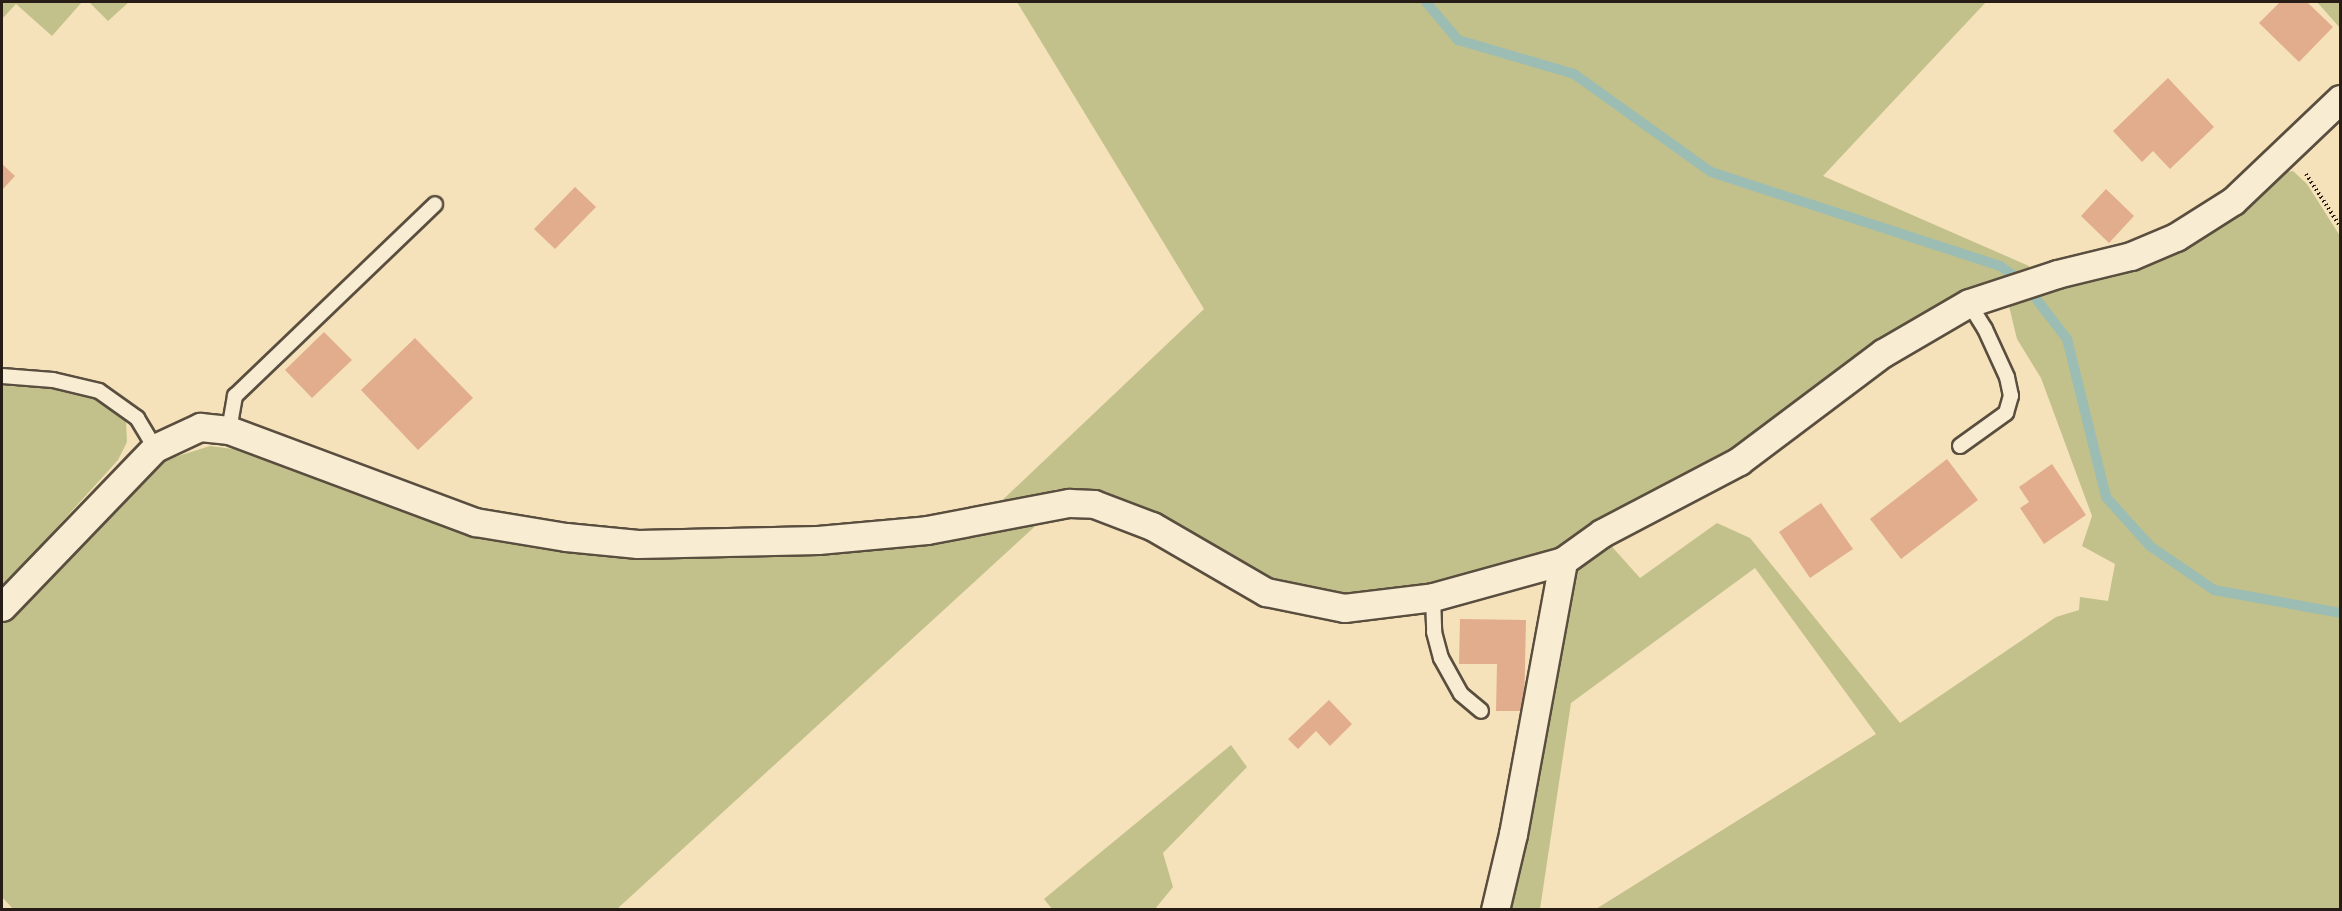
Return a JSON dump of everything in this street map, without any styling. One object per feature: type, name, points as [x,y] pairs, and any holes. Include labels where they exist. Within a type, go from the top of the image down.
[{"type":"street","points":[[2,607],[155,448],[200,427],[230,430],[475,522],[566,537],[638,544],[818,540],[927,530],[1069,503],[1086,504],[1119,511],[1152,526],[1266,592],[1344,608],[1433,597],[1563,561],[1602,532],[1739,461],[1882,353],[1968,303],[2042,279],[2131,256],[2176,237],[2233,201],[2290,150],[2340,99]]},
{"type":"street","points":[[1495,909],[1518,812],[1563,561]]},
{"type":"lane","points":[[230,430],[235,396],[435,204]]},
{"type":"lane","points":[[1960,446],[2006,413],[2011,396],[1985,329],[1968,303]]},
{"type":"lane","points":[[2,376],[52,380],[99,391],[137,418],[155,448]]},
{"type":"lane","points":[[1433,597],[1434,632],[1442,658],[1461,694],[1480,711]]},
{"type":"path","points":[[2290,150],[2340,226]]},
{"type":"shaded area","points":[[2,2],[82,2],[52,36],[16,4],[2,19]]},
{"type":"shaded area","points":[[89,2],[129,2],[108,21]]},
{"type":"shaded area","points":[[1017,2],[1986,2],[1823,176],[2029,266],[2028,274],[1757,438],[1547,558],[1373,599],[1276,589],[1120,500],[1092,489],[1057,489],[993,509],[1204,309]]},
{"type":"shaded area","points":[[2317,2],[2340,2],[2340,28]]},
{"type":"shaded area","points":[[2293,171],[2307,184],[2340,236],[2340,909],[1596,909],[1876,734],[1755,568],[1571,703],[1540,909],[1504,910],[1570,588],[1578,567],[1606,540],[1640,578],[1717,523],[1750,538],[1900,723],[2056,617],[2079,610],[2080,597],[2108,601],[2115,564],[2082,546],[2092,516],[2041,378],[2017,339],[2008,302],[2114,277],[2157,263],[2198,239],[2279,173]]},
{"type":"shaded area","points":[[2,386],[45,387],[104,401],[126,421],[127,442],[118,460],[2,588]]},
{"type":"shaded area","points":[[210,446],[241,450],[298,467],[391,506],[466,531],[643,555],[761,556],[908,543],[1042,520],[617,909],[14,910],[2,897],[2,622],[153,464]]},
{"type":"shaded area","points":[[1231,745],[1247,767],[1163,853],[1173,887],[1155,909],[1052,909],[1044,899]]},
{"type":"building","points":[[2280,2],[2307,2],[2333,27],[2299,62],[2259,23]]},
{"type":"building","points":[[2168,78],[2214,127],[2170,169],[2153,151],[2142,162],[2113,131]]},
{"type":"building","points":[[2,164],[15,176],[2,190]]},
{"type":"building","points":[[575,187],[596,207],[555,249],[534,229]]},
{"type":"building","points":[[2106,189],[2134,216],[2109,243],[2081,216]]},
{"type":"building","points":[[324,332],[352,360],[312,398],[285,370]]},
{"type":"building","points":[[415,338],[473,398],[418,450],[361,390]]},
{"type":"building","points":[[1947,459],[1978,500],[1901,559],[1870,519]]},
{"type":"building","points":[[2052,464],[2086,515],[2044,544],[2020,508],[2029,502],[2019,487]]},
{"type":"building","points":[[1821,503],[1853,549],[1810,578],[1779,532]]},
{"type":"building","points":[[1460,619],[1526,620],[1524,711],[1496,711],[1497,664],[1459,664]]},
{"type":"building","points":[[1329,700],[1352,724],[1330,746],[1316,731],[1298,749],[1288,739]]},
{"type":"waterway","points":[[1426,2],[1458,40],[1574,74],[1711,172],[2000,266],[2024,283],[2067,339],[2106,497],[2150,546],[2214,590],[2340,613]]}]
